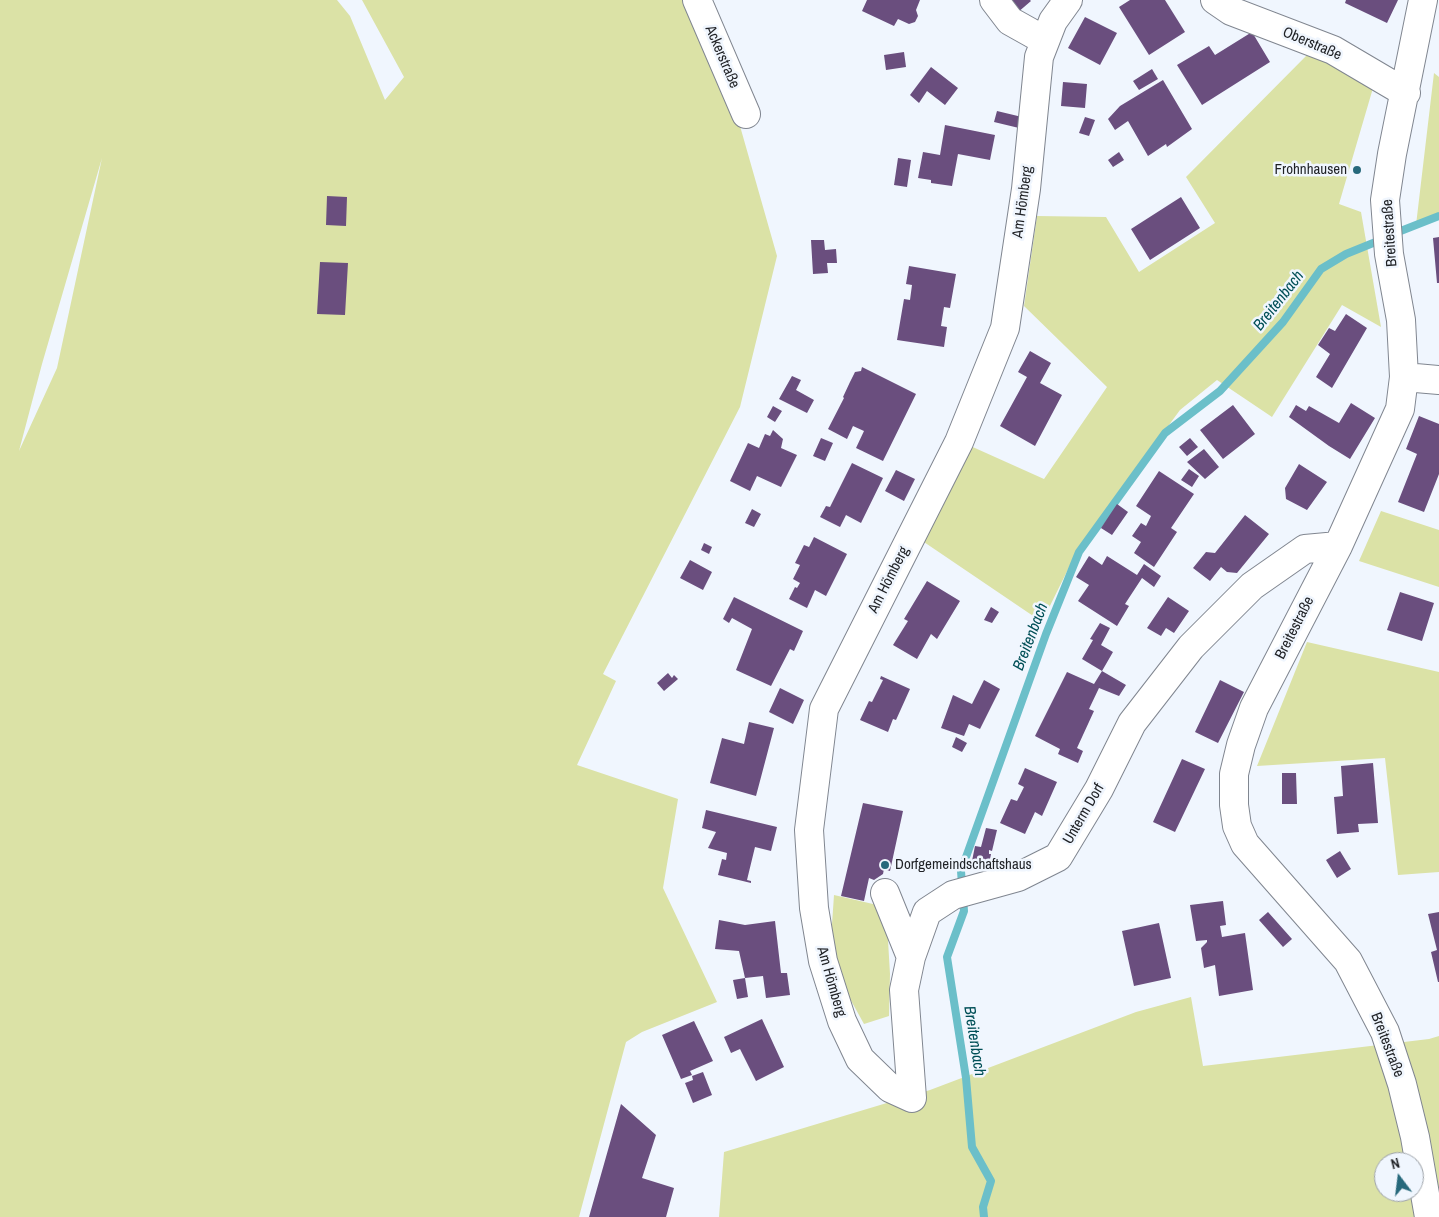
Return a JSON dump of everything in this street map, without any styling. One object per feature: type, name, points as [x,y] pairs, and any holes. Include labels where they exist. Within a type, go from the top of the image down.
[{"type":"street","name":"Ackerstraße","points":[[697,0],[746,114]]},
{"type":"street","points":[[994,0],[1010,21],[1044,40]]},
{"type":"street","name":"Am Hömberg","points":[[912,1098],[890,1088],[860,1059],[842,1021],[822,961],[814,908],[809,830],[814,774],[824,710],[959,442],[1005,328],[1026,189],[1039,57],[1044,40],[1053,21],[1068,0]]},
{"type":"street","name":"Oberstraße","points":[[1215,0],[1231,11],[1333,50],[1406,93]]},
{"type":"street","name":"Breitestraße","points":[[1423,0],[1406,93],[1392,154],[1385,200],[1389,254],[1401,320],[1404,377],[1400,409],[1338,546],[1254,708],[1241,745],[1234,774],[1234,805],[1237,826],[1246,844],[1348,961],[1385,1032],[1402,1084],[1415,1136],[1429,1217]]},
{"type":"street","points":[[1404,377],[1439,380]]},
{"type":"street","name":"Unterm Dorf","points":[[912,1098],[904,990],[911,957],[927,912],[961,893],[1018,877],[1058,857],[1099,789],[1132,723],[1191,647],[1252,586],[1305,549],[1338,546]]},
{"type":"street","points":[[885,893],[911,957]]},
{"type":"green space","points":[[0,0],[337,0],[350,16],[385,100],[404,77],[362,0],[690,0],[740,126],[777,256],[740,407],[603,674],[616,681],[577,765],[678,799],[663,888],[717,1002],[642,1032],[626,1042],[579,1217],[0,1217]],"holes":[[[102,158],[57,368],[19,451],[42,364]]]},
{"type":"green space","points":[[1310,52],[1373,88],[1339,204],[1361,212],[1381,327],[1342,305],[1272,417],[1217,380],[1180,410],[1079,547],[1042,622],[921,540],[966,444],[1044,479],[1107,387],[1024,306],[1037,216],[1106,217],[1139,272],[1215,223],[1186,177]]},
{"type":"green space","points":[[1434,73],[1439,77],[1439,218],[1416,225]]},
{"type":"green space","points":[[1381,511],[1439,530],[1439,587],[1359,561]]},
{"type":"green space","points":[[1307,642],[1439,672],[1439,872],[1398,875],[1385,758],[1257,766]]},
{"type":"green space","points":[[834,895],[886,907],[890,974],[889,1016],[864,1024],[838,977],[831,939]]},
{"type":"green space","points":[[1191,997],[1203,1066],[1429,1039],[1439,1036],[1439,1217],[719,1217],[724,1152],[930,1090],[1136,1012]]},
{"type":"building","points":[[867,0],[920,0],[916,10],[918,16],[915,22],[909,24],[898,19],[894,26],[862,11]]},
{"type":"building","points":[[1006,0],[1030,0],[1031,1],[1017,13]]},
{"type":"building","points":[[1130,0],[1165,0],[1185,32],[1149,55],[1119,7]]},
{"type":"building","points":[[1346,0],[1398,0],[1387,23],[1345,3]]},
{"type":"building","points":[[1085,17],[1117,33],[1100,65],[1068,48]]},
{"type":"building","points":[[1252,32],[1270,62],[1202,105],[1177,65],[1209,46],[1215,55]]},
{"type":"building","points":[[904,52],[906,67],[886,70],[884,55]]},
{"type":"building","points":[[931,67],[958,88],[945,105],[927,91],[919,103],[910,95]]},
{"type":"building","points":[[1152,69],[1158,79],[1139,90],[1133,81]]},
{"type":"building","points":[[1163,80],[1192,129],[1167,147],[1166,144],[1148,156],[1128,121],[1115,130],[1108,119],[1120,106]]},
{"type":"building","points":[[1063,82],[1087,84],[1085,108],[1061,106]]},
{"type":"building","points":[[997,111],[1022,117],[1019,128],[994,122]]},
{"type":"building","points":[[1085,117],[1095,120],[1089,136],[1079,133]]},
{"type":"building","points":[[945,125],[995,135],[990,160],[958,154],[952,186],[931,183],[931,180],[918,178],[923,152],[940,155]]},
{"type":"building","points":[[1119,152],[1124,160],[1113,167],[1108,160]]},
{"type":"building","points":[[898,158],[911,160],[907,187],[894,185]]},
{"type":"building","points":[[327,196],[347,197],[346,226],[326,225]]},
{"type":"building","points":[[1181,197],[1200,228],[1150,260],[1131,229]]},
{"type":"building","points":[[1439,237],[1439,283],[1437,283],[1433,238]]},
{"type":"building","points":[[811,240],[824,240],[825,250],[836,249],[837,263],[827,263],[828,273],[813,274]]},
{"type":"building","points":[[320,262],[348,263],[345,315],[317,314]]},
{"type":"building","points":[[909,266],[956,274],[950,308],[944,307],[941,326],[947,327],[944,347],[897,340],[904,299],[910,300],[912,285],[906,284]]},
{"type":"building","points":[[1346,314],[1367,328],[1332,388],[1316,377],[1330,354],[1318,345],[1329,328],[1335,331]]},
{"type":"building","points":[[1030,351],[1051,363],[1040,383],[1062,395],[1035,446],[1000,426],[1027,377],[1018,372]]},
{"type":"building","points":[[862,367],[916,394],[883,461],[856,448],[864,431],[853,426],[847,439],[828,429],[855,372],[861,371]]},
{"type":"building","points":[[792,376],[801,380],[796,390],[814,400],[807,413],[779,399]]},
{"type":"building","points":[[1351,403],[1375,418],[1350,459],[1289,417],[1296,405],[1306,411],[1309,406],[1339,423]]},
{"type":"building","points":[[1233,405],[1255,434],[1223,459],[1200,430]]},
{"type":"building","points":[[773,406],[782,411],[775,422],[767,417]]},
{"type":"building","points":[[1419,416],[1439,424],[1439,474],[1424,512],[1398,502],[1417,454],[1406,449]]},
{"type":"building","points":[[773,430],[783,439],[781,448],[797,455],[781,487],[757,476],[750,491],[730,481],[748,443],[759,448],[765,434],[770,436]]},
{"type":"building","points":[[821,438],[833,443],[825,461],[813,456]]},
{"type":"building","points":[[1190,438],[1198,447],[1187,456],[1179,447]]},
{"type":"building","points":[[1204,449],[1219,467],[1205,479],[1187,462]]},
{"type":"building","points":[[852,463],[883,478],[861,523],[846,515],[840,527],[820,517],[826,506],[830,507]]},
{"type":"building","points":[[1299,464],[1327,482],[1307,510],[1286,499],[1285,488]]},
{"type":"building","points":[[1189,469],[1199,476],[1192,487],[1181,480]]},
{"type":"building","points":[[896,470],[915,479],[904,501],[885,491]]},
{"type":"building","points":[[1159,471],[1194,494],[1171,528],[1177,532],[1154,567],[1134,553],[1141,542],[1132,536],[1141,523],[1146,526],[1151,516],[1136,506]]},
{"type":"building","points":[[1117,504],[1128,512],[1112,535],[1101,528]]},
{"type":"building","points":[[752,509],[761,514],[754,527],[745,523]]},
{"type":"building","points":[[1245,515],[1269,534],[1237,573],[1227,572],[1221,567],[1210,581],[1193,568],[1206,552],[1215,553]]},
{"type":"building","points":[[814,537],[847,554],[826,596],[815,590],[807,608],[789,599],[795,587],[797,588],[800,583],[793,579],[800,565],[795,563],[804,545],[809,547]]},
{"type":"building","points":[[704,543],[712,547],[709,554],[701,550]]},
{"type":"building","points":[[1089,556],[1102,565],[1107,556],[1137,575],[1144,564],[1161,576],[1154,587],[1142,578],[1125,604],[1129,606],[1117,626],[1078,601],[1089,585],[1076,577]]},
{"type":"building","points":[[690,560],[712,572],[703,590],[680,578]]},
{"type":"building","points":[[927,581],[960,601],[937,639],[931,634],[917,659],[893,645],[908,621],[904,619]]},
{"type":"building","points":[[1400,592],[1434,603],[1422,641],[1387,630]]},
{"type":"building","points":[[734,597],[803,631],[794,651],[790,649],[771,686],[736,670],[752,629],[732,618],[729,623],[723,619]]},
{"type":"building","points":[[1168,597],[1189,611],[1174,633],[1166,628],[1161,636],[1147,628]]},
{"type":"building","points":[[991,607],[999,612],[992,623],[984,620]]},
{"type":"building","points":[[1100,623],[1110,628],[1101,645],[1113,652],[1102,671],[1082,659],[1093,640],[1090,639]]},
{"type":"building","points":[[1102,671],[1126,685],[1119,696],[1099,688],[1089,709],[1094,711],[1077,748],[1083,751],[1078,763],[1058,754],[1060,749],[1035,736],[1067,672],[1094,684]]},
{"type":"building","points":[[668,673],[672,678],[674,675],[678,679],[664,691],[657,683]]},
{"type":"building","points":[[881,676],[910,689],[896,720],[893,719],[888,732],[860,720],[869,701],[872,702],[883,680],[880,679]]},
{"type":"building","points":[[984,680],[1000,689],[980,729],[969,724],[964,736],[941,728],[953,695],[972,704]]},
{"type":"building","points":[[1220,680],[1244,692],[1218,743],[1195,732]]},
{"type":"building","points":[[780,688],[804,700],[793,724],[769,712]]},
{"type":"building","points":[[749,722],[774,728],[756,796],[710,783],[722,738],[744,744]]},
{"type":"building","points":[[956,737],[967,743],[962,752],[952,747]]},
{"type":"building","points":[[1182,759],[1205,769],[1175,832],[1153,822]]},
{"type":"building","points":[[1373,763],[1378,823],[1358,824],[1359,832],[1337,834],[1334,797],[1343,796],[1341,766]]},
{"type":"building","points":[[1025,768],[1057,782],[1042,816],[1035,812],[1025,834],[1000,823],[1011,799],[1017,801],[1024,787],[1018,784]]},
{"type":"building","points":[[1282,773],[1296,773],[1297,804],[1282,804]]},
{"type":"building","points":[[863,803],[903,811],[890,871],[884,869],[883,874],[874,880],[869,878],[864,901],[841,896]]},
{"type":"building","points":[[706,810],[777,827],[771,851],[755,847],[747,880],[751,881],[751,883],[718,875],[722,859],[726,860],[727,853],[708,848],[716,832],[702,828]]},
{"type":"building","points":[[986,828],[997,830],[992,851],[989,850],[989,854],[991,854],[988,870],[971,866],[975,846],[981,847]]},
{"type":"building","points":[[1340,851],[1351,869],[1337,878],[1326,860]]},
{"type":"building","points":[[1223,901],[1226,925],[1220,926],[1222,937],[1245,933],[1253,990],[1219,996],[1215,965],[1204,968],[1201,948],[1207,940],[1196,941],[1190,905]]},
{"type":"building","points":[[1268,912],[1292,939],[1283,947],[1259,920]]},
{"type":"building","points":[[1439,912],[1438,982],[1431,952],[1437,950],[1428,914]]},
{"type":"building","points":[[719,920],[745,925],[775,921],[781,973],[787,973],[790,995],[766,998],[763,976],[745,978],[739,951],[715,949]]},
{"type":"building","points":[[1159,923],[1171,978],[1134,986],[1122,931]]},
{"type":"building","points":[[745,978],[748,997],[737,999],[733,980]]},
{"type":"building","points":[[762,1019],[784,1067],[756,1081],[740,1049],[731,1053],[724,1037]]},
{"type":"building","points":[[694,1021],[713,1061],[690,1071],[692,1075],[681,1079],[662,1035]]},
{"type":"building","points":[[703,1072],[712,1095],[693,1103],[685,1083],[693,1080],[692,1076]]},
{"type":"building","points":[[621,1104],[656,1135],[642,1178],[674,1188],[666,1217],[589,1217]]},
{"type":"waterway","name":"Breitenbach","points":[[1393,234],[1439,216]]},
{"type":"waterway","name":"Breitenbach","points":[[984,1217],[983,1207],[991,1181],[972,1147],[966,1078],[947,957],[964,911],[961,871],[1046,634],[1079,552],[1165,433],[1220,391],[1283,322],[1321,269],[1346,254],[1383,239]]},
{"type":"place","name":"Frohnhausen","points":[[1357,170]]},
{"type":"place","name":"Dorfgemeindschaftshaus","points":[[885,865]]}]
